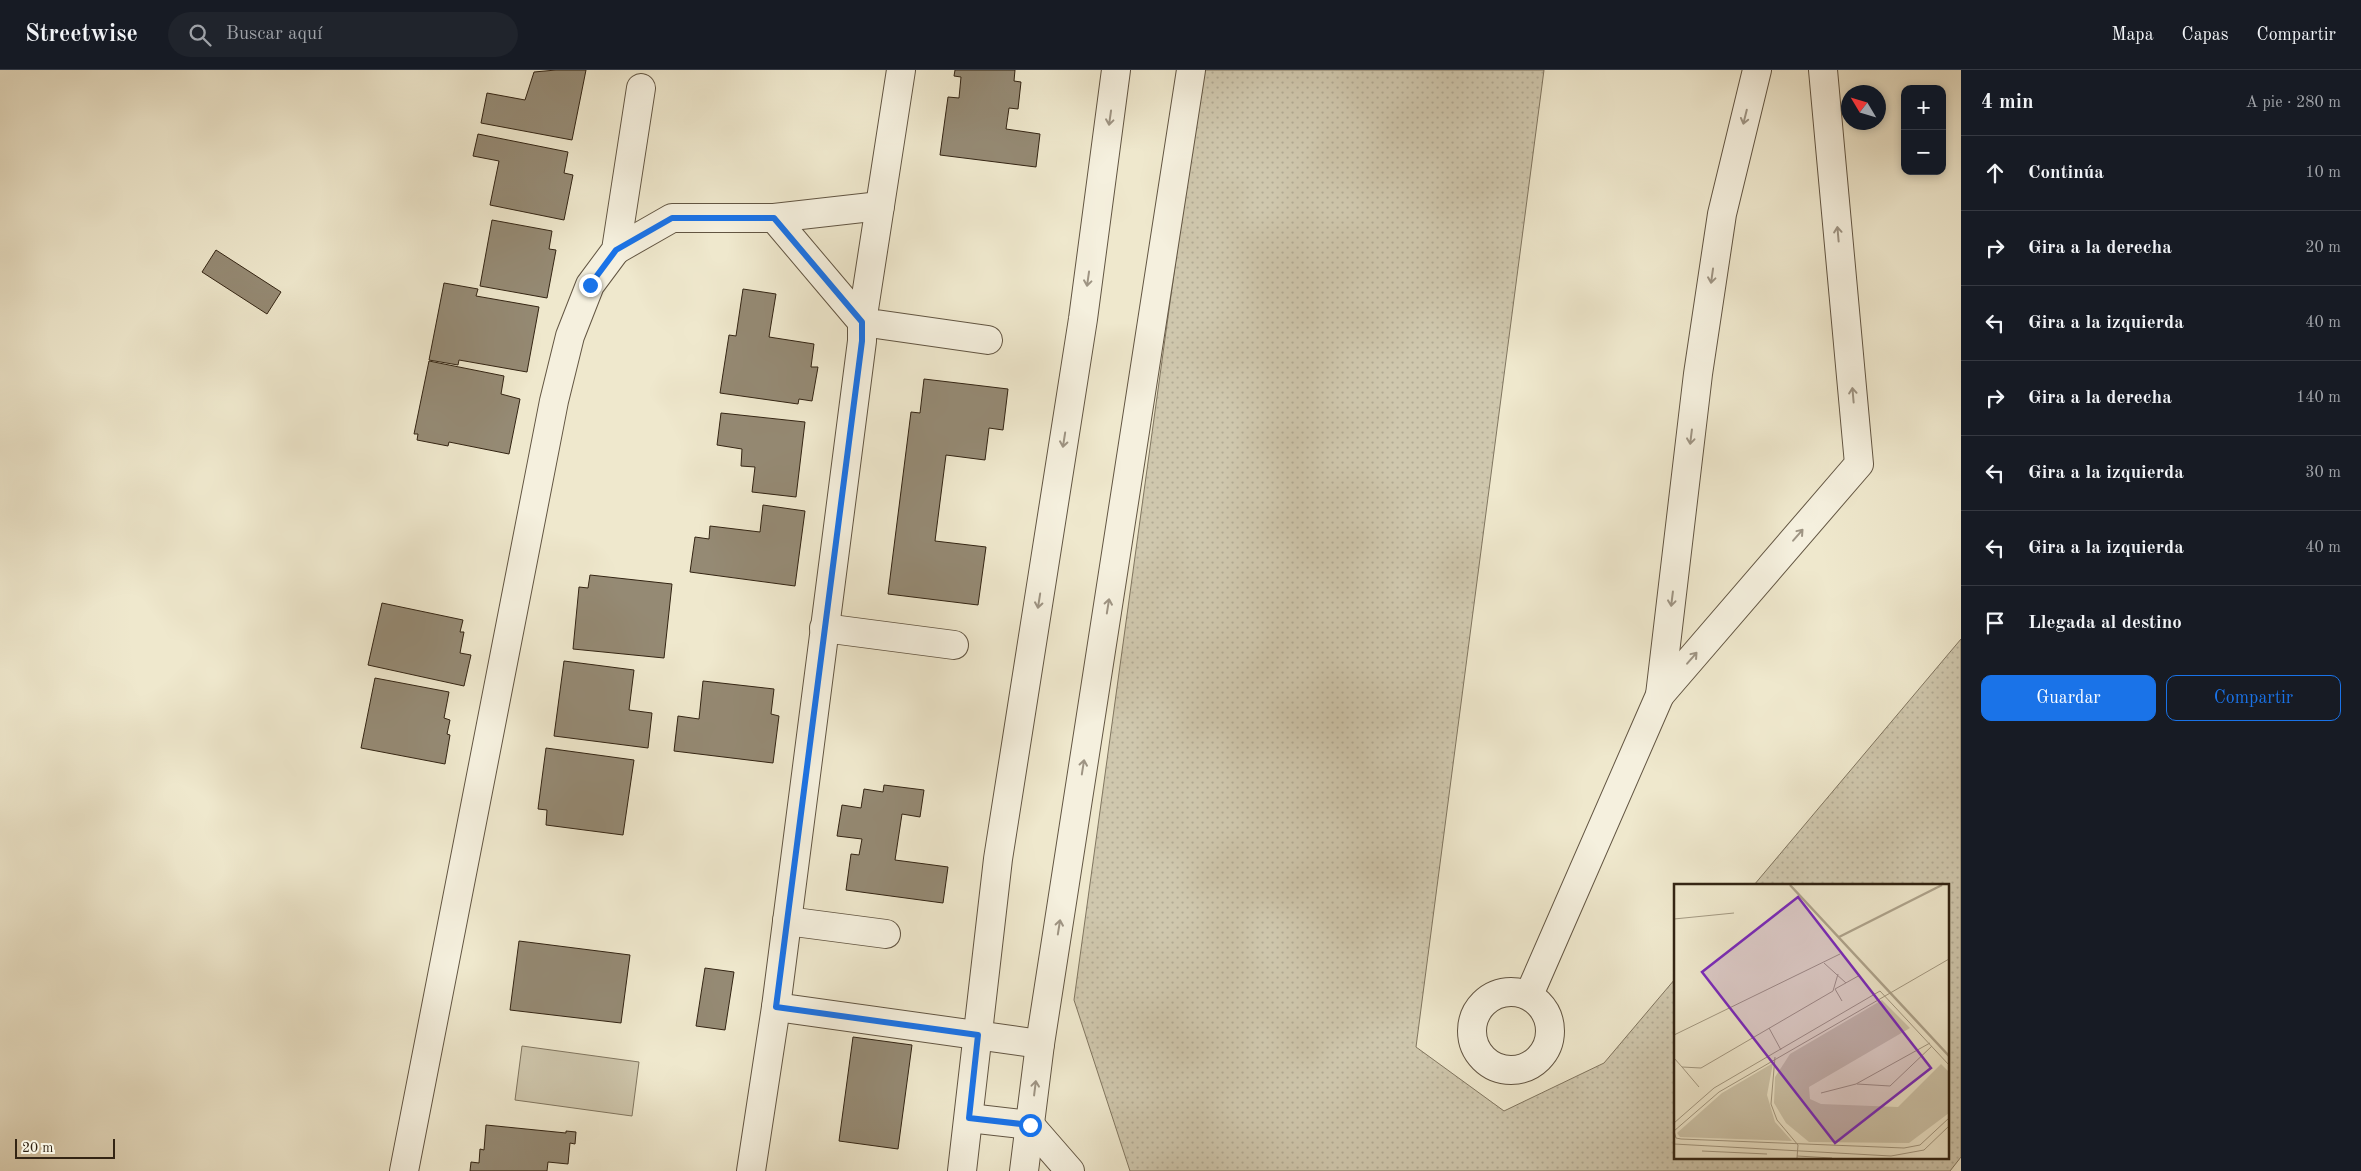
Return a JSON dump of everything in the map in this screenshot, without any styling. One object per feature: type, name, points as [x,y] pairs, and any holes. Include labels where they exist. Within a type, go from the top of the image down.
[{"type":"street","points":[[751,1171],[776,1007],[862,341],[862,322],[901,70]]},
{"type":"street","points":[[962,1171],[998,859],[1080,338],[1116,70]]},
{"type":"street","points":[[1024,1171],[1040,1044],[1191,70]]},
{"type":"street","points":[[1529,995],[1660,695],[1698,374],[1722,214],[1757,70]]},
{"type":"street","points":[[1660,695],[1859,464],[1823,70]]},
{"type":"street","points":[[616,250],[641,88]]},
{"type":"street","points":[[404,1171],[554,401],[570,336],[590,285],[616,250],[672,218],[774,218],[880,206]]},
{"type":"street","points":[[774,218],[862,322],[988,340]]},
{"type":"street","points":[[824,628],[954,645]]},
{"type":"street","points":[[787,921],[886,934]]},
{"type":"street","points":[[776,1007],[1040,1044]]},
{"type":"street","points":[[969,1118],[1030,1125],[1070,1171]]},
{"type":"shaded area","points":[[1202,70],[1544,70],[1416,1047],[1504,1111],[1604,1063],[1674,980],[1674,1158],[1948,1158],[1948,884],[1755,884],[1961,639],[1961,1157],[1950,1171],[1130,1171],[1074,1000]]},
{"type":"shaded area","points":[[522,1046],[639,1062],[632,1116],[515,1100]]},
{"type":"building","points":[[586,70],[572,140],[481,123],[487,93],[525,100],[534,72]]},
{"type":"building","points":[[955,70],[1015,70],[1014,81],[1021,82],[1018,109],[1009,108],[1006,129],[1040,134],[1036,167],[940,155],[948,97],[959,98],[961,77],[954,76]]},
{"type":"building","points":[[478,134],[568,152],[564,173],[573,175],[564,220],[490,205],[499,161],[473,156]]},
{"type":"building","points":[[492,220],[552,231],[549,249],[556,250],[547,298],[480,286]]},
{"type":"building","points":[[216,250],[281,292],[267,314],[202,272]]},
{"type":"building","points":[[444,283],[478,289],[476,296],[539,307],[527,372],[459,360],[458,365],[429,360]]},
{"type":"building","points":[[743,289],[776,294],[769,337],[814,344],[811,367],[818,367],[812,401],[799,399],[798,404],[720,393],[729,335],[736,336]]},
{"type":"building","points":[[429,361],[504,376],[501,394],[520,399],[509,454],[449,442],[448,446],[417,440],[418,434],[414,434]]},
{"type":"building","points":[[924,379],[1008,389],[1003,430],[989,428],[985,460],[946,455],[935,541],[986,547],[978,605],[888,594],[911,412],[920,413]]},
{"type":"building","points":[[721,413],[805,422],[796,497],[752,492],[755,467],[741,466],[742,449],[717,445]]},
{"type":"building","points":[[763,505],[805,511],[795,586],[690,572],[695,537],[709,539],[710,526],[760,532]]},
{"type":"building","points":[[590,575],[672,584],[664,658],[573,649],[579,587],[588,588]]},
{"type":"building","points":[[382,603],[463,620],[460,632],[464,632],[460,653],[471,655],[464,686],[368,665]]},
{"type":"building","points":[[564,661],[634,670],[629,710],[652,713],[648,748],[554,736]]},
{"type":"building","points":[[375,678],[449,692],[444,718],[450,720],[447,734],[450,735],[445,764],[361,748]]},
{"type":"building","points":[[703,681],[774,689],[771,714],[779,716],[773,763],[674,751],[678,716],[699,719]]},
{"type":"building","points":[[546,748],[634,760],[623,835],[546,825],[547,810],[538,809]]},
{"type":"building","points":[[884,785],[924,790],[920,817],[902,814],[895,860],[948,867],[943,903],[846,890],[851,854],[859,855],[862,839],[837,836],[842,805],[861,808],[864,789],[883,792]]},
{"type":"building","points":[[519,941],[630,955],[621,1023],[510,1010]]},
{"type":"building","points":[[705,968],[734,972],[725,1030],[696,1026]]},
{"type":"building","points":[[853,1037],[912,1045],[898,1149],[839,1141]]},
{"type":"building","points":[[486,1125],[566,1133],[566,1131],[576,1132],[575,1144],[570,1143],[568,1164],[548,1162],[547,1171],[470,1171],[471,1162],[479,1163],[480,1149],[484,1150]]},
{"type":"route","points":[[590,285],[616,250],[672,218],[774,218],[862,322],[862,341],[776,1007],[978,1035],[969,1118],[1030,1125]]}]
